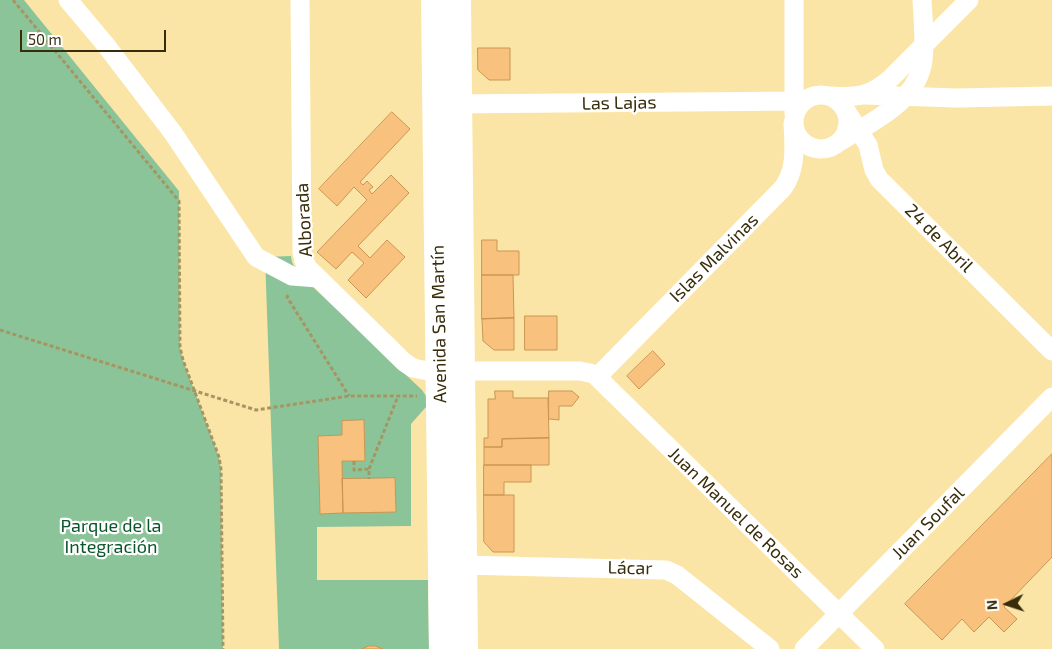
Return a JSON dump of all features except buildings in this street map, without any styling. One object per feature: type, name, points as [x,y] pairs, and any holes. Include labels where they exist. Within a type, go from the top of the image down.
[{"type":"highway","name":"Avenida San Martín","points":[[435,0],[447,104],[450,372],[443,649]]},
{"type":"highway","name":"Avenida San Martín","points":[[447,104],[457,0]]},
{"type":"highway","name":"Avenida San Martín","points":[[450,372],[464,565],[464,649]]},
{"type":"street","points":[[68,0],[105,44],[173,133],[256,257],[292,276],[318,278]]},
{"type":"street","name":"Alborada","points":[[300,0],[302,257],[308,268],[404,362],[413,368],[423,371],[450,372],[580,371],[589,372],[597,377]]},
{"type":"street","name":"Islas Malvinas","points":[[597,377],[783,188],[789,179],[805,105],[794,76],[794,0]]},
{"type":"street","points":[[922,0],[923,60],[920,73],[905,97],[888,111],[828,148],[812,148],[804,144],[794,131],[805,105],[865,95],[905,97],[1052,96]]},
{"type":"street","points":[[865,95],[885,84],[969,0]]},
{"type":"street","name":"24 de Abril","points":[[805,105],[838,100],[870,150],[874,170],[879,179],[1052,351]]},
{"type":"street","name":"Las Lajas","points":[[447,104],[805,105]]},
{"type":"street","points":[[841,141],[848,127],[847,112]]},
{"type":"street","name":"Juan Manuel de Rosas","points":[[597,377],[875,649]]},
{"type":"street","name":"Juan Soufal","points":[[804,649],[1052,397]]},
{"type":"street","name":"Lácar","points":[[464,565],[666,570],[677,575],[770,649]]},
{"type":"path","points":[[13,0],[179,201],[180,347],[221,469],[223,649]]},
{"type":"path","points":[[290,290],[287,297],[349,396]]},
{"type":"path","points":[[0,330],[259,410],[349,396],[423,396]]},
{"type":"path","points":[[369,479],[368,470],[398,396]]},
{"type":"path","points":[[354,461],[354,470],[368,470]]},
{"type":"green space","name":"Parque de la Integración","points":[[0,0],[24,0],[179,191],[180,347],[183,360],[219,457],[221,469],[223,649],[0,649]]},
{"type":"green space","points":[[291,256],[297,272],[422,390],[426,396],[426,407],[411,424],[411,526],[317,527],[317,580],[428,580],[429,649],[279,649],[265,257]]}]
